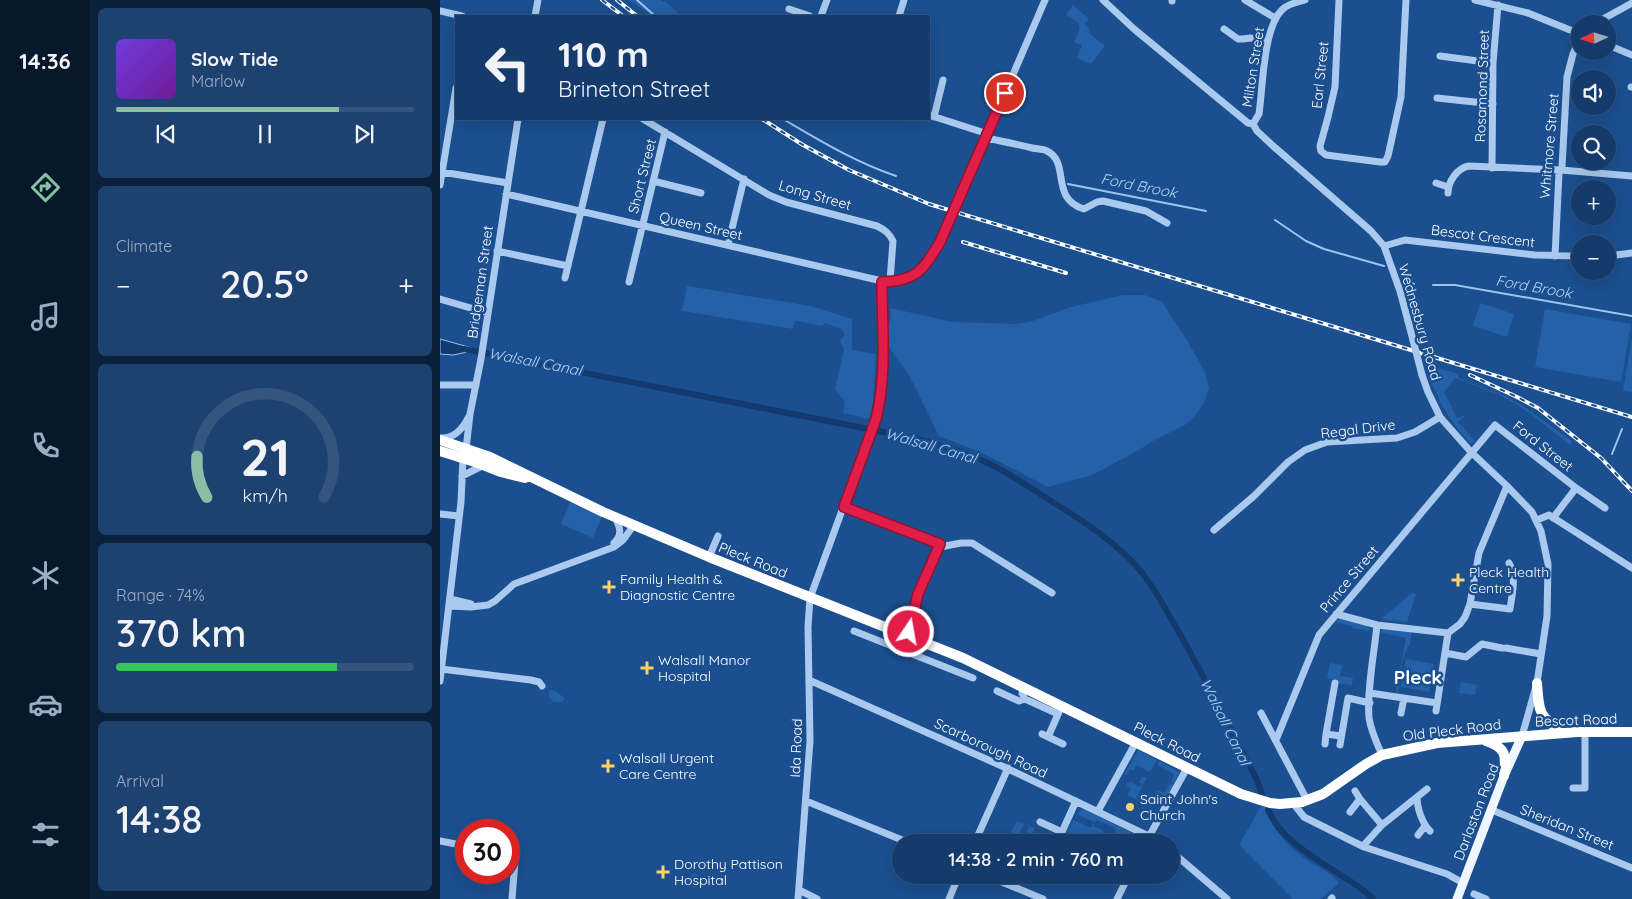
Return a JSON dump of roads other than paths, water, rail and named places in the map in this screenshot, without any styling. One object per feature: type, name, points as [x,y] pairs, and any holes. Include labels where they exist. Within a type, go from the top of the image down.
[{"type":"highway","name":"Pleck Road","points":[[440,439],[484,465],[501,472],[537,481],[709,558],[963,658],[1024,687],[1060,710],[1136,742],[1241,794],[1261,801],[1280,804]]},
{"type":"highway","name":"Pleck Road","points":[[440,451],[465,454],[510,466],[537,481]]},
{"type":"highway","points":[[1537,683],[1538,706],[1544,718],[1562,732]]},
{"type":"highway","name":"Bescot Road","points":[[1522,736],[1586,731],[1632,732]]},
{"type":"highway","name":"Old Pleck Road","points":[[1280,804],[1307,800],[1330,790],[1354,772],[1382,755],[1437,743],[1522,736]]},
{"type":"highway","points":[[1481,739],[1497,744],[1502,749],[1505,757],[1504,776]]},
{"type":"main road","name":"Darlaston Road","points":[[1457,899],[1504,776],[1522,736]]},
{"type":"street","points":[[535,15],[538,0]]},
{"type":"street","points":[[820,15],[827,0]]},
{"type":"street","points":[[886,281],[908,279],[920,271],[940,242],[1045,0]]},
{"type":"street","name":"Wednesbury Road","points":[[1103,0],[1248,123],[1253,124],[1257,131],[1272,145],[1371,231],[1384,246],[1400,291],[1422,375],[1440,417],[1471,452],[1532,512],[1537,520],[1546,549],[1547,616],[1537,683],[1522,736]]},
{"type":"street","points":[[1245,0],[1275,18]]},
{"type":"street","points":[[1283,8],[1286,0]]},
{"type":"street","points":[[1283,8],[1305,0]]},
{"type":"street","name":"Earl Street","points":[[1339,0],[1335,87],[1320,146],[1321,151],[1326,155],[1380,162],[1385,162],[1388,156],[1401,97],[1406,0]]},
{"type":"street","points":[[1475,0],[1528,13],[1571,30]]},
{"type":"street","points":[[899,15],[902,1]]},
{"type":"street","points":[[1610,15],[1632,3]]},
{"type":"street","name":"Rosamond Street","points":[[1492,168],[1493,63],[1498,5]]},
{"type":"street","name":"Milton Street","points":[[1253,124],[1259,114],[1268,40],[1275,18],[1283,8]]},
{"type":"street","points":[[789,9],[807,15]]},
{"type":"street","points":[[440,11],[458,15]]},
{"type":"street","points":[[1224,28],[1238,39],[1268,40]]},
{"type":"street","points":[[1616,49],[1632,55]]},
{"type":"street","points":[[1440,56],[1493,63]]},
{"type":"street","name":"Whitmore Street","points":[[1555,256],[1559,173],[1562,167],[1567,77],[1571,60]]},
{"type":"street","points":[[943,80],[931,116],[987,136],[1047,151],[1058,163],[1061,172],[1062,188],[1068,200],[1078,207],[1084,209],[1103,201],[1146,211],[1167,223]]},
{"type":"street","points":[[440,185],[455,94]]},
{"type":"street","points":[[1437,98],[1493,104]]},
{"type":"street","name":"Bridgeman Street","points":[[440,681],[470,414],[481,359],[518,120]]},
{"type":"street","points":[[565,278],[603,120]]},
{"type":"street","name":"Long Street","points":[[645,120],[744,178],[769,195],[786,202],[877,226],[890,234],[893,241],[893,249],[886,281],[881,388],[876,419],[869,439]]},
{"type":"street","name":"Short Street","points":[[629,282],[665,132]]},
{"type":"street","points":[[1436,183],[1448,190],[1457,171],[1462,167],[1560,170],[1632,176]]},
{"type":"street","points":[[442,172],[508,183]]},
{"type":"street","points":[[728,245],[744,178]]},
{"type":"street","points":[[653,181],[701,193]]},
{"type":"street","name":"Queen Street","points":[[506,194],[886,281]]},
{"type":"street","name":"Bescot Crescent","points":[[1384,246],[1405,240],[1490,251],[1571,256]]},
{"type":"street","points":[[497,251],[568,266]]},
{"type":"street","points":[[1616,255],[1632,253]]},
{"type":"street","points":[[440,299],[488,313]]},
{"type":"street","points":[[440,385],[476,385]]},
{"type":"street","points":[[440,439],[450,437],[459,432],[470,414]]},
{"type":"street","name":"Regal Drive","points":[[1214,530],[1254,496],[1288,462],[1305,450],[1327,442],[1397,438],[1415,432],[1440,417]]},
{"type":"street","name":"Ford Street","points":[[1471,452],[1495,425],[1576,488],[1605,508]]},
{"type":"street","name":"Ida Road","points":[[798,899],[810,741],[808,627],[810,598],[869,439]]},
{"type":"street","name":"Prince Street","points":[[1276,740],[1319,635],[1471,452]]},
{"type":"street","points":[[462,476],[484,465]]},
{"type":"street","points":[[1370,693],[1404,698],[1436,707],[1448,633],[1463,621],[1470,604],[1479,553],[1507,486]]},
{"type":"street","points":[[1553,518],[1576,488]]},
{"type":"street","points":[[844,507],[940,544],[918,594],[908,637]]},
{"type":"street","points":[[440,514],[458,516]]},
{"type":"street","points":[[1537,520],[1549,515],[1632,568]]},
{"type":"street","points":[[610,547],[618,539],[621,532],[615,517]]},
{"type":"street","points":[[449,603],[466,608],[491,604],[514,584],[614,547],[623,540],[634,525]]},
{"type":"street","points":[[709,558],[718,536]]},
{"type":"street","points":[[940,547],[972,543],[1052,593]]},
{"type":"street","points":[[1470,604],[1510,609],[1514,577],[1513,569],[1509,563]]},
{"type":"street","points":[[1336,614],[1377,625],[1448,633]]},
{"type":"street","points":[[1377,625],[1369,720],[1382,755]]},
{"type":"street","points":[[854,631],[972,678]]},
{"type":"street","points":[[862,644],[866,636]]},
{"type":"street","points":[[1445,653],[1466,656],[1482,644],[1541,654]]},
{"type":"street","points":[[957,672],[963,658]]},
{"type":"street","points":[[441,669],[538,681],[542,686]]},
{"type":"street","name":"Scarborough Road","points":[[809,680],[1008,768],[1098,811],[1139,834]]},
{"type":"street","points":[[1325,744],[1335,683]]},
{"type":"street","points":[[1024,687],[1022,693],[1025,699]]},
{"type":"street","name":"Pleck Road","points":[[997,691],[1019,701],[1025,699],[1060,710]]},
{"type":"street","points":[[1340,745],[1348,698],[1370,703]]},
{"type":"street","points":[[1401,713],[1404,698]]},
{"type":"street","points":[[1060,710],[1045,736],[1063,744]]},
{"type":"street","points":[[1261,713],[1307,800]]},
{"type":"street","points":[[1573,788],[1585,788],[1586,731]]},
{"type":"street","points":[[1326,734],[1341,736]]},
{"type":"street","points":[[1098,811],[1136,742]]},
{"type":"street","points":[[978,834],[1008,768]]},
{"type":"street","points":[[1151,834],[1187,768]]},
{"type":"street","points":[[1363,846],[1382,825],[1427,789]]},
{"type":"street","points":[[1355,791],[1382,825]]},
{"type":"street","points":[[1417,797],[1417,804],[1428,828],[1418,835]]},
{"type":"street","points":[[1350,812],[1360,799]]},
{"type":"street","points":[[806,801],[892,836]]},
{"type":"street","points":[[1040,822],[1062,832],[1076,801]]},
{"type":"street","points":[[1293,803],[1304,817],[1363,846],[1447,874],[1464,883]]},
{"type":"street","name":"Sheridan Street","points":[[1492,810],[1632,867]]},
{"type":"street","points":[[440,840],[455,843]]},
{"type":"street","points":[[1180,859],[1227,899]]},
{"type":"street","points":[[512,899],[513,884]]},
{"type":"street","points":[[949,899],[955,884]]},
{"type":"street","points":[[1007,884],[1043,899]]},
{"type":"street","points":[[1117,899],[1124,884]]},
{"type":"street","points":[[799,890],[817,899]]},
{"type":"street","points":[[1474,894],[1486,899]]},
{"type":"waterway","name":"Ford Brook","points":[[637,0],[654,15]]},
{"type":"waterway","name":"Ford Brook","points":[[785,120],[824,143],[896,176]]},
{"type":"waterway","name":"Ford Brook","points":[[1068,184],[1206,211]]},
{"type":"waterway","name":"Ford Brook","points":[[1275,220],[1306,241],[1324,249],[1384,266]]},
{"type":"waterway","name":"Ford Brook","points":[[1408,280],[1414,284]]},
{"type":"waterway","name":"Ford Brook","points":[[1433,285],[1455,285],[1632,316]]},
{"type":"waterway","name":"Walsall Canal","points":[[464,349],[909,437],[969,455],[1006,473],[1102,535],[1139,569],[1151,585],[1201,672],[1257,780],[1262,795]]},
{"type":"waterway","points":[[1612,454],[1622,429]]},
{"type":"waterway","name":"Walsall Canal","points":[[1268,810],[1274,821],[1290,840],[1358,886],[1373,899]]},
{"type":"railway","points":[[602,0],[622,15]]},
{"type":"railway","points":[[617,0],[636,15]]},
{"type":"railway","points":[[764,120],[803,145],[849,170],[929,204],[1632,417]]},
{"type":"railway","points":[[963,242],[1066,273]]},
{"type":"railway","points":[[1470,375],[1538,408],[1601,458],[1632,491]]},
{"type":"place","name":"Pleck Health Centre","points":[[1458,580]]},
{"type":"place","name":"Family Health & Diagnostic Centre","points":[[609,587]]},
{"type":"place","name":"Walsall Manor Hospital","points":[[647,668]]},
{"type":"place","name":"Walsall Urgent Care Centre","points":[[608,766]]},
{"type":"place","name":"Saint John's Church","points":[[1130,807]]},
{"type":"place","name":"Dorothy Pattison Hospital","points":[[663,872]]},
{"type":"district","name":"Pleck","points":[[1418,677]]}]
